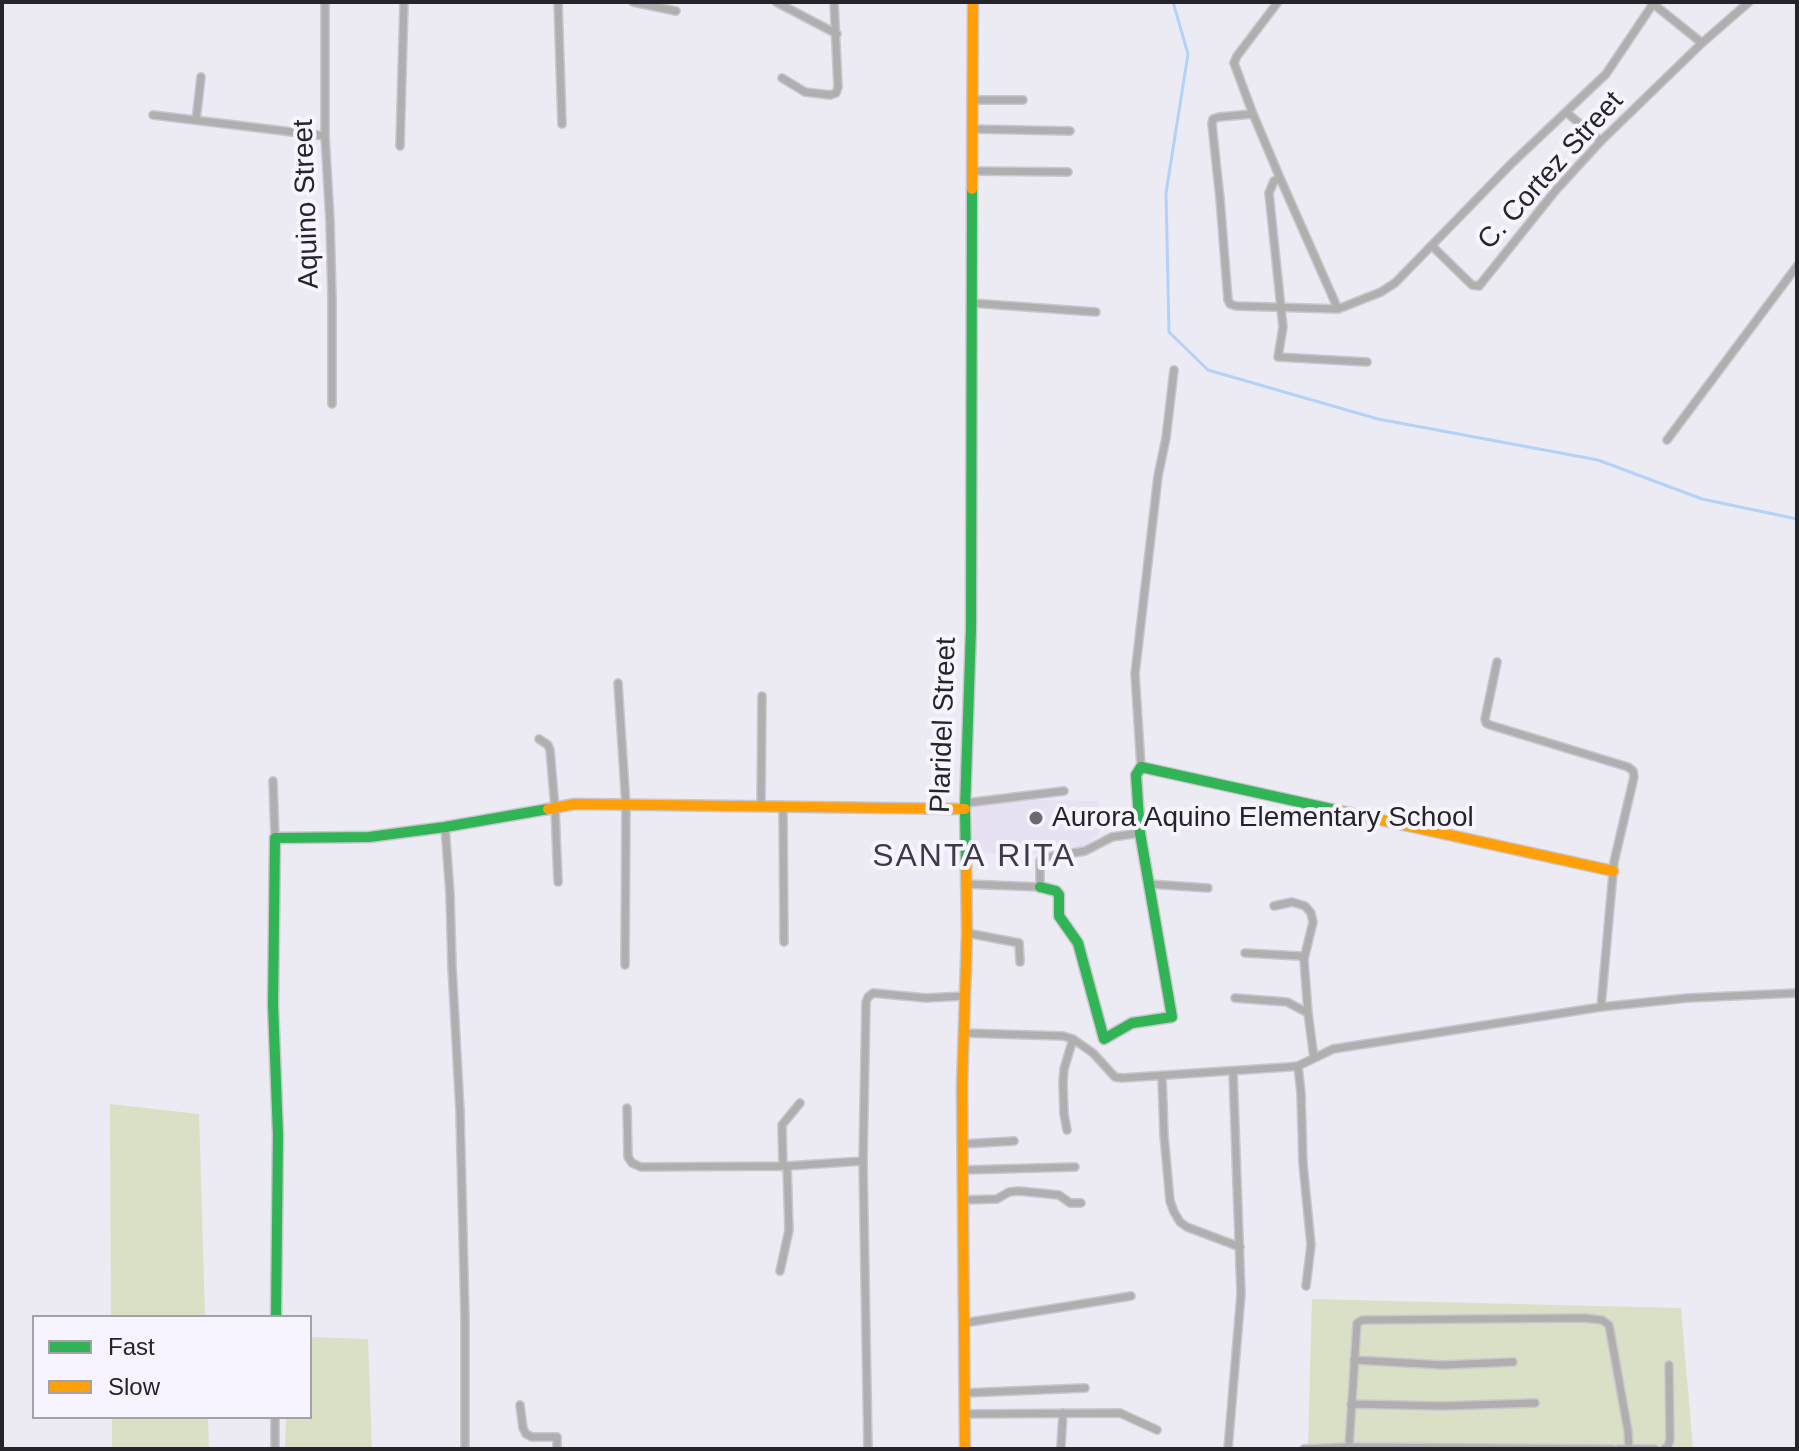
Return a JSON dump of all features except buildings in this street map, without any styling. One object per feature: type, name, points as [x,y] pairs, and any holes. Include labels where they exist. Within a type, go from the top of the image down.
[{"type":"street","name":"Aquino Street","points":[[325,2],[332,404]]},
{"type":"street","points":[[400,146],[404,2]]},
{"type":"street","points":[[558,2],[562,124]]},
{"type":"street","points":[[633,2],[676,11]]},
{"type":"street","points":[[776,2],[837,34]]},
{"type":"street","points":[[782,78],[805,92],[836,93],[834,2]]},
{"type":"street","name":"Plaridel Street","points":[[965,1449],[963,1033],[971,629],[973,2]]},
{"type":"street","points":[[1278,2],[1234,63],[1280,178],[1338,309]]},
{"type":"street","name":"C. Cortez Street","points":[[1432,246],[1472,285],[1479,286],[1556,190],[1601,141],[1749,2]]},
{"type":"street","points":[[1253,114],[1219,117],[1213,119],[1212,124],[1228,300],[1236,306],[1338,309],[1389,288],[1432,246],[1511,164],[1606,74],[1651,3],[1702,43]]},
{"type":"street","points":[[196,120],[201,77]]},
{"type":"street","points":[[972,100],[1023,100]]},
{"type":"street","points":[[1567,113],[1601,141]]},
{"type":"street","points":[[153,115],[325,136]]},
{"type":"street","points":[[972,129],[1070,131]]},
{"type":"street","points":[[971,171],[1068,172]]},
{"type":"street","points":[[1280,178],[1274,181],[1269,193],[1282,307],[1283,334],[1278,357],[1367,362]]},
{"type":"street","points":[[1667,440],[1797,266]]},
{"type":"street","points":[[1787,279],[1797,285]]},
{"type":"street","points":[[971,303],[1096,312]]},
{"type":"street","points":[[1093,1053],[1104,1039],[1132,1023],[1172,1017],[1140,833],[1136,775],[1141,767],[1135,674],[1174,370]]},
{"type":"street","points":[[1497,662],[1485,719],[1490,725],[1633,771],[1614,862],[1601,1007]]},
{"type":"street","points":[[618,683],[626,806],[625,965]]},
{"type":"street","points":[[761,807],[762,696]]},
{"type":"street","points":[[539,739],[550,750],[558,882]]},
{"type":"street","points":[[1141,767],[1613,871]]},
{"type":"street","points":[[273,781],[273,1005],[278,1135],[276,1315]]},
{"type":"street","points":[[275,838],[369,837],[575,804],[783,807],[966,803],[1064,791]]},
{"type":"street","points":[[783,807],[784,942]]},
{"type":"street","points":[[445,827],[461,1154],[465,1449]]},
{"type":"street","points":[[1040,887],[1042,858],[1085,851],[1112,837],[1140,833]]},
{"type":"street","points":[[965,884],[1040,887],[1056,891],[1059,895],[1059,916],[1078,943],[1104,1039]]},
{"type":"street","points":[[1149,884],[1208,888]]},
{"type":"street","points":[[1274,906],[1292,902],[1305,906],[1311,913],[1313,922],[1304,959],[1314,1058]]},
{"type":"street","points":[[967,933],[1019,943],[1020,962]]},
{"type":"street","points":[[1245,953],[1300,956],[1304,959]]},
{"type":"street","points":[[868,1449],[863,1161],[866,1002],[873,993],[926,998],[964,996]]},
{"type":"street","points":[[963,1033],[1053,1034],[1073,1039],[1119,1078],[1162,1076],[1298,1066],[1333,1049],[1601,1007],[1688,998],[1797,993]]},
{"type":"street","points":[[1235,998],[1287,1002],[1308,1013]]},
{"type":"street","points":[[1067,1130],[1063,1083],[1073,1039]]},
{"type":"street","points":[[1298,1066],[1311,1245],[1306,1286]]},
{"type":"street","points":[[1228,1449],[1241,1294],[1233,1071]]},
{"type":"street","points":[[1162,1076],[1164,1135],[1170,1201],[1174,1212],[1187,1227],[1240,1247]]},
{"type":"street","points":[[780,1271],[789,1230],[782,1125],[800,1103]]},
{"type":"street","points":[[627,1108],[628,1157],[641,1167],[785,1166],[863,1161]]},
{"type":"street","points":[[963,1144],[1014,1141]]},
{"type":"street","points":[[963,1170],[1075,1167]]},
{"type":"street","points":[[963,1200],[997,1199],[1009,1192],[1019,1191],[1059,1195],[1070,1203],[1081,1203]]},
{"type":"street","points":[[964,1323],[1131,1296]]},
{"type":"street","points":[[1349,1447],[1357,1323],[1362,1320],[1584,1318],[1602,1320],[1609,1325],[1629,1449]]},
{"type":"street","points":[[1354,1360],[1443,1365],[1513,1362]]},
{"type":"street","points":[[1664,1449],[1668,1447],[1670,1439],[1669,1365]]},
{"type":"street","points":[[964,1393],[1085,1388]]},
{"type":"street","points":[[1351,1404],[1442,1406],[1535,1403]]},
{"type":"street","points":[[520,1405],[526,1434],[532,1437],[557,1437],[556,1449]]},
{"type":"street","points":[[1061,1446],[1063,1413]]},
{"type":"street","points":[[964,1414],[1124,1414],[1157,1430]]},
{"type":"street","points":[[275,1419],[275,1449]]},
{"type":"street","points":[[1304,1449],[1655,1449]]},
{"type":"shaded area","name":"Aurora Aquino Elementary School","points":[[973,799],[1099,801],[1099,834],[1084,847],[1048,854],[972,853]]},
{"type":"green space","points":[[110,1104],[199,1114],[205,1315],[111,1315]]},
{"type":"green space","points":[[1312,1299],[1681,1308],[1693,1449],[1308,1449]]},
{"type":"green space","points":[[312,1337],[368,1339],[372,1449],[285,1449],[286,1419],[312,1419]]},
{"type":"green space","points":[[112,1419],[208,1419],[209,1449],[112,1449]]},
{"type":"waterway","points":[[1173,2],[1188,54],[1166,193],[1169,332],[1208,370],[1378,419],[1598,460],[1702,499],[1797,519]]},
{"type":"traffic: fast","points":[[966,866],[971,629],[972,189]]},
{"type":"traffic: fast","points":[[1040,887],[1056,891],[1059,895],[1059,916],[1078,943],[1104,1039],[1132,1023],[1172,1017],[1140,833],[1136,775],[1141,767],[1336,810]]},
{"type":"traffic: fast","points":[[276,1315],[275,838],[369,837],[548,809]]},
{"type":"traffic: slow","points":[[972,189],[973,2]]},
{"type":"traffic: slow","points":[[548,809],[575,804],[965,809]]},
{"type":"traffic: slow","points":[[1336,810],[1613,871]]},
{"type":"traffic: slow","points":[[965,1449],[962,1087],[966,866]]},
{"type":"place","name":"Aurora Aquino Elementary School","points":[[1036,818]]},
{"type":"district","name":"SANTA RITA","points":[[974,857]]}]
